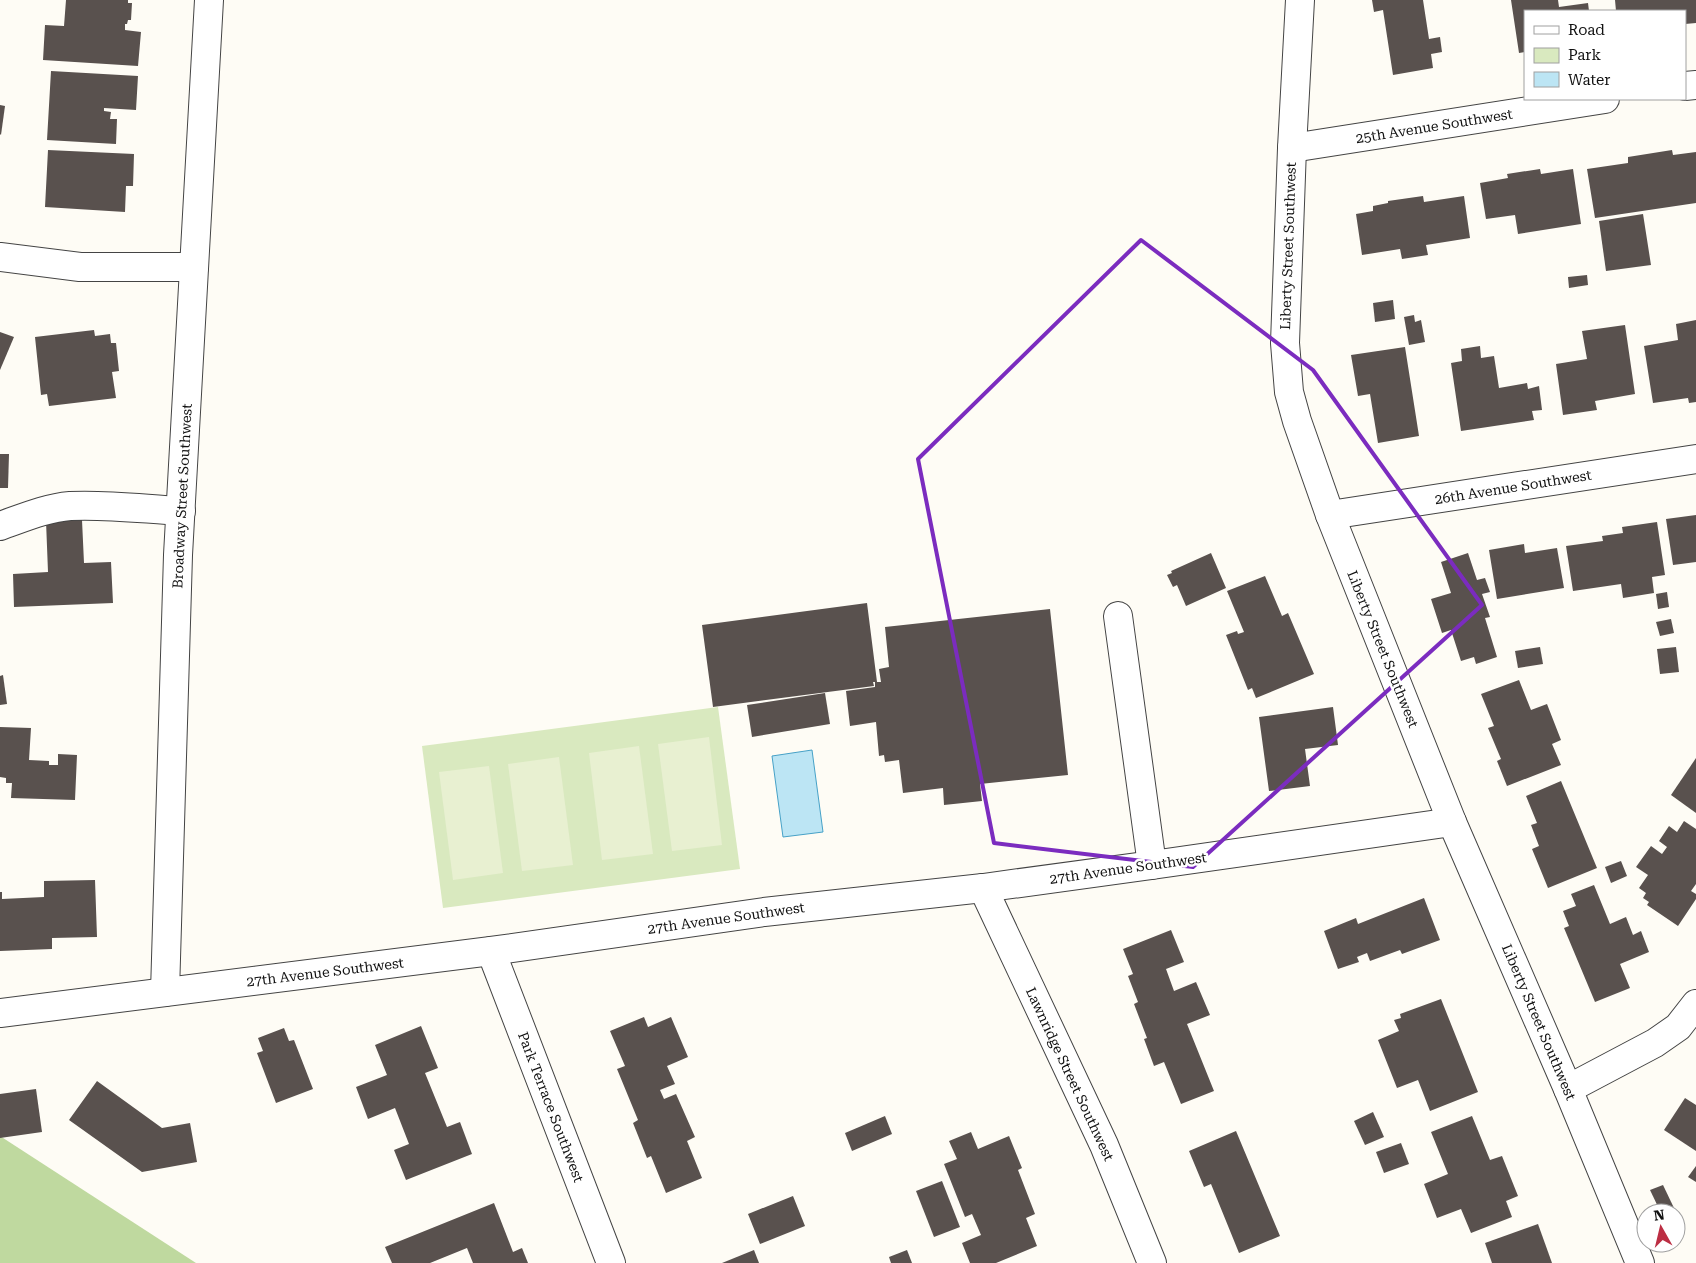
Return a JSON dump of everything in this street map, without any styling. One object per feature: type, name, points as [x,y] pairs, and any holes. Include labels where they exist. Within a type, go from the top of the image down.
[{"type":"street","name":"Broadway Street Southwest","points":[[165,992],[178,555],[209,0]]},
{"type":"street","name":"Liberty Street Southwest","points":[[1300,0],[1292,148],[1285,343],[1286,366],[1297,421],[1330,516],[1452,822],[1568,1089],[1640,1263]]},
{"type":"street","name":"25th Avenue Southwest","points":[[1292,148],[1599,100]]},
{"type":"street","points":[[0,257],[80,267],[194,268]]},
{"type":"street","name":"26th Avenue Southwest","points":[[1330,516],[1696,460]]},
{"type":"street","points":[[0,526],[44,511],[70,506],[181,511]]},
{"type":"street","points":[[1118,616],[1152,865]]},
{"type":"street","name":"27th Avenue Southwest","points":[[0,1013],[491,951],[764,912],[983,888],[1452,822]]},
{"type":"street","name":"Lawnridge Street Southwest","points":[[983,888],[1104,1145],[1152,1263]]},
{"type":"street","name":"Park Terrace Southwest","points":[[491,951],[611,1263]]},
{"type":"street","points":[[1568,1089],[1655,1043],[1678,1027],[1696,1004]]},
{"type":"highlighted area","points":[[1141,240],[1313,370],[1482,605],[1193,867],[994,843],[918,459]]},
{"type":"green space","points":[[718,707],[740,869],[443,908],[422,746]]},
{"type":"green space","points":[[709,737],[722,845],[672,851],[658,744]]},
{"type":"green space","points":[[639,746],[653,854],[602,860],[589,753]]},
{"type":"green space","points":[[559,757],[573,865],[522,871],[508,764]]},
{"type":"green space","points":[[489,766],[503,873],[453,880],[439,772]]},
{"type":"green space","points":[[0,1136],[196,1263],[0,1263]]},
{"type":"water","points":[[812,750],[823,832],[783,837],[772,756]]},
{"type":"building","points":[[66,0],[128,0],[128,3],[132,3],[131,20],[128,20],[127,24],[125,24],[125,30],[141,32],[138,66],[43,60],[45,25],[64,26]]},
{"type":"building","points":[[1372,0],[1423,0],[1429,39],[1440,37],[1442,52],[1431,54],[1433,68],[1393,75],[1383,10],[1374,12]]},
{"type":"building","points":[[1511,0],[1558,0],[1559,7],[1588,3],[1589,10],[1524,10],[1524,52],[1519,53]]},
{"type":"building","points":[[1615,0],[1696,0],[1696,23],[1686,24],[1686,10],[1616,10]]},
{"type":"building","points":[[51,71],[138,76],[136,110],[104,108],[104,111],[111,112],[110,119],[117,119],[116,144],[47,140]]},
{"type":"building","points":[[0,105],[5,106],[1,135],[0,134]]},
{"type":"building","points":[[48,150],[134,154],[133,186],[126,186],[125,212],[45,207]]},
{"type":"building","points":[[1672,150],[1673,155],[1696,152],[1696,203],[1595,218],[1587,169],[1628,163],[1628,157]]},
{"type":"building","points":[[1540,169],[1541,174],[1573,169],[1581,224],[1518,234],[1515,215],[1486,219],[1480,183],[1508,178],[1507,174]]},
{"type":"building","points":[[1423,196],[1424,202],[1464,196],[1470,238],[1426,245],[1428,255],[1402,259],[1400,249],[1362,255],[1356,214],[1373,211],[1373,206],[1388,203],[1388,201]]},
{"type":"building","points":[[1643,214],[1651,265],[1606,271],[1599,221]]},
{"type":"building","points":[[1587,275],[1588,285],[1569,288],[1568,277]]},
{"type":"building","points":[[1393,300],[1395,319],[1375,322],[1373,303]]},
{"type":"building","points":[[1414,315],[1415,322],[1421,320],[1425,342],[1409,345],[1404,317]]},
{"type":"building","points":[[1696,320],[1696,402],[1689,403],[1688,398],[1653,403],[1644,346],[1678,340],[1676,324]]},
{"type":"building","points":[[1625,325],[1635,394],[1595,401],[1597,410],[1563,415],[1556,364],[1587,359],[1582,331]]},
{"type":"building","points":[[94,330],[95,336],[110,334],[111,343],[116,343],[119,371],[112,372],[116,398],[49,406],[47,394],[41,395],[35,337]]},
{"type":"building","points":[[0,332],[14,337],[0,370]]},
{"type":"building","points":[[1480,346],[1481,358],[1494,356],[1499,388],[1527,383],[1528,389],[1539,386],[1542,410],[1532,411],[1534,420],[1461,431],[1451,363],[1462,361],[1461,349]]},
{"type":"building","points":[[1405,347],[1419,436],[1378,443],[1370,394],[1358,396],[1351,355]]},
{"type":"building","points":[[0,454],[9,454],[8,488],[0,488]]},
{"type":"building","points":[[1696,515],[1696,562],[1673,565],[1666,519]]},
{"type":"building","points":[[82,520],[84,563],[111,562],[113,603],[14,607],[13,574],[48,572],[46,521]]},
{"type":"building","points":[[1657,522],[1665,575],[1652,577],[1654,593],[1623,598],[1621,584],[1573,591],[1566,546],[1603,541],[1602,536],[1623,533],[1622,527]]},
{"type":"building","points":[[1524,544],[1525,553],[1557,548],[1564,588],[1497,599],[1489,550]]},
{"type":"building","points":[[1211,553],[1226,588],[1186,606],[1177,585],[1173,587],[1167,575],[1172,573],[1171,571]]},
{"type":"building","points":[[1468,553],[1477,580],[1485,578],[1490,592],[1482,594],[1490,617],[1485,618],[1497,657],[1476,664],[1474,657],[1461,661],[1451,630],[1442,633],[1431,599],[1451,593],[1441,562]]},
{"type":"building","points":[[1265,576],[1282,616],[1288,613],[1314,674],[1256,698],[1252,688],[1248,690],[1226,635],[1237,631],[1238,634],[1244,632],[1227,591]]},
{"type":"building","points":[[1667,592],[1669,607],[1658,609],[1656,594]]},
{"type":"building","points":[[867,603],[877,682],[881,682],[879,669],[889,667],[885,627],[1050,609],[1068,775],[980,784],[982,801],[944,805],[943,788],[903,793],[899,760],[885,762],[884,755],[879,756],[876,722],[850,726],[846,691],[875,687],[875,682],[873,682],[874,686],[713,707],[702,625]]},
{"type":"building","points":[[1671,619],[1674,633],[1660,636],[1656,622]]},
{"type":"building","points":[[1540,647],[1543,664],[1518,668],[1515,651]]},
{"type":"building","points":[[1676,647],[1679,672],[1660,674],[1657,649]]},
{"type":"building","points":[[3,675],[7,704],[0,705],[0,676]]},
{"type":"building","points":[[1519,680],[1531,710],[1547,704],[1561,740],[1552,744],[1561,765],[1507,786],[1497,761],[1501,759],[1488,728],[1494,726],[1481,694]]},
{"type":"building","points":[[825,693],[830,724],[752,737],[747,705]]},
{"type":"building","points":[[1333,707],[1338,745],[1305,749],[1310,786],[1269,791],[1259,717]]},
{"type":"building","points":[[0,727],[31,728],[29,760],[49,761],[49,765],[58,765],[58,754],[77,755],[75,800],[11,798],[12,783],[6,783],[6,778],[0,777]]},
{"type":"building","points":[[1696,758],[1696,813],[1671,795]]},
{"type":"building","points":[[1561,781],[1597,868],[1548,888],[1532,849],[1539,846],[1531,825],[1537,823],[1526,796]]},
{"type":"building","points":[[1684,821],[1696,829],[1696,884],[1691,891],[1696,894],[1696,899],[1678,926],[1647,905],[1649,902],[1643,898],[1646,893],[1639,888],[1648,875],[1636,867],[1651,846],[1662,854],[1667,847],[1659,841],[1669,826],[1677,832]]},
{"type":"building","points":[[1621,861],[1627,876],[1611,883],[1605,867]]},
{"type":"building","points":[[95,880],[97,937],[52,938],[52,949],[0,951],[0,892],[2,892],[2,899],[44,897],[44,881]]},
{"type":"building","points":[[1594,885],[1610,924],[1626,917],[1633,935],[1641,931],[1649,952],[1620,964],[1630,988],[1595,1002],[1564,928],[1569,926],[1563,911],[1576,906],[1571,894]]},
{"type":"building","points":[[1424,898],[1440,940],[1402,954],[1400,950],[1370,961],[1367,953],[1357,957],[1359,962],[1338,969],[1324,931],[1356,918],[1358,924]]},
{"type":"building","points":[[1171,930],[1184,962],[1166,969],[1174,991],[1196,982],[1210,1015],[1187,1024],[1214,1091],[1181,1104],[1164,1062],[1154,1066],[1144,1039],[1147,1038],[1134,1004],[1138,1002],[1128,976],[1133,974],[1123,949]]},
{"type":"building","points":[[1441,999],[1478,1092],[1430,1111],[1418,1080],[1397,1088],[1378,1040],[1399,1031],[1394,1020],[1401,1018],[1400,1014]]},
{"type":"building","points":[[644,1017],[648,1027],[671,1017],[688,1057],[667,1066],[675,1084],[660,1090],[664,1099],[676,1094],[695,1137],[687,1141],[702,1178],[666,1193],[651,1156],[647,1158],[633,1123],[638,1120],[617,1069],[625,1066],[610,1031]]},
{"type":"building","points":[[421,1026],[438,1068],[425,1073],[447,1127],[460,1122],[472,1154],[406,1180],[394,1150],[409,1144],[395,1108],[368,1119],[356,1087],[387,1075],[375,1045]]},
{"type":"building","points":[[284,1028],[289,1041],[294,1040],[313,1089],[276,1103],[257,1053],[263,1051],[258,1038]]},
{"type":"building","points":[[97,1081],[162,1128],[190,1123],[197,1162],[142,1172],[69,1120]]},
{"type":"building","points":[[36,1089],[42,1132],[0,1138],[0,1094]]},
{"type":"building","points":[[1685,1098],[1696,1105],[1696,1151],[1664,1130]]},
{"type":"building","points":[[1373,1112],[1384,1137],[1365,1145],[1354,1121]]},
{"type":"building","points":[[885,1116],[892,1134],[852,1151],[845,1133]]},
{"type":"building","points":[[1472,1116],[1490,1160],[1502,1156],[1518,1196],[1506,1201],[1512,1217],[1471,1233],[1461,1209],[1437,1218],[1424,1184],[1448,1174],[1431,1132]]},
{"type":"building","points":[[1236,1131],[1280,1236],[1239,1253],[1211,1184],[1204,1187],[1189,1151]]},
{"type":"building","points":[[971,1132],[978,1149],[1009,1136],[1022,1168],[1018,1170],[1035,1214],[1026,1218],[1037,1246],[996,1263],[970,1263],[962,1243],[981,1235],[972,1214],[965,1217],[944,1164],[957,1159],[949,1141]]},
{"type":"building","points":[[1401,1143],[1409,1164],[1384,1173],[1376,1152]]},
{"type":"building","points":[[1696,1166],[1696,1182],[1688,1177]]},
{"type":"building","points":[[942,1181],[960,1227],[934,1237],[916,1191]]},
{"type":"building","points":[[1663,1185],[1672,1203],[1656,1203],[1650,1190]]},
{"type":"building","points":[[793,1196],[805,1226],[760,1244],[748,1214]]},
{"type":"building","points":[[494,1203],[513,1252],[522,1248],[528,1263],[473,1263],[467,1248],[430,1263],[392,1263],[385,1247]]},
{"type":"building","points":[[1538,1224],[1552,1263],[1492,1263],[1485,1243]]},
{"type":"building","points":[[754,1250],[759,1263],[722,1263]]},
{"type":"building","points":[[907,1250],[912,1263],[891,1263],[889,1257]]}]
